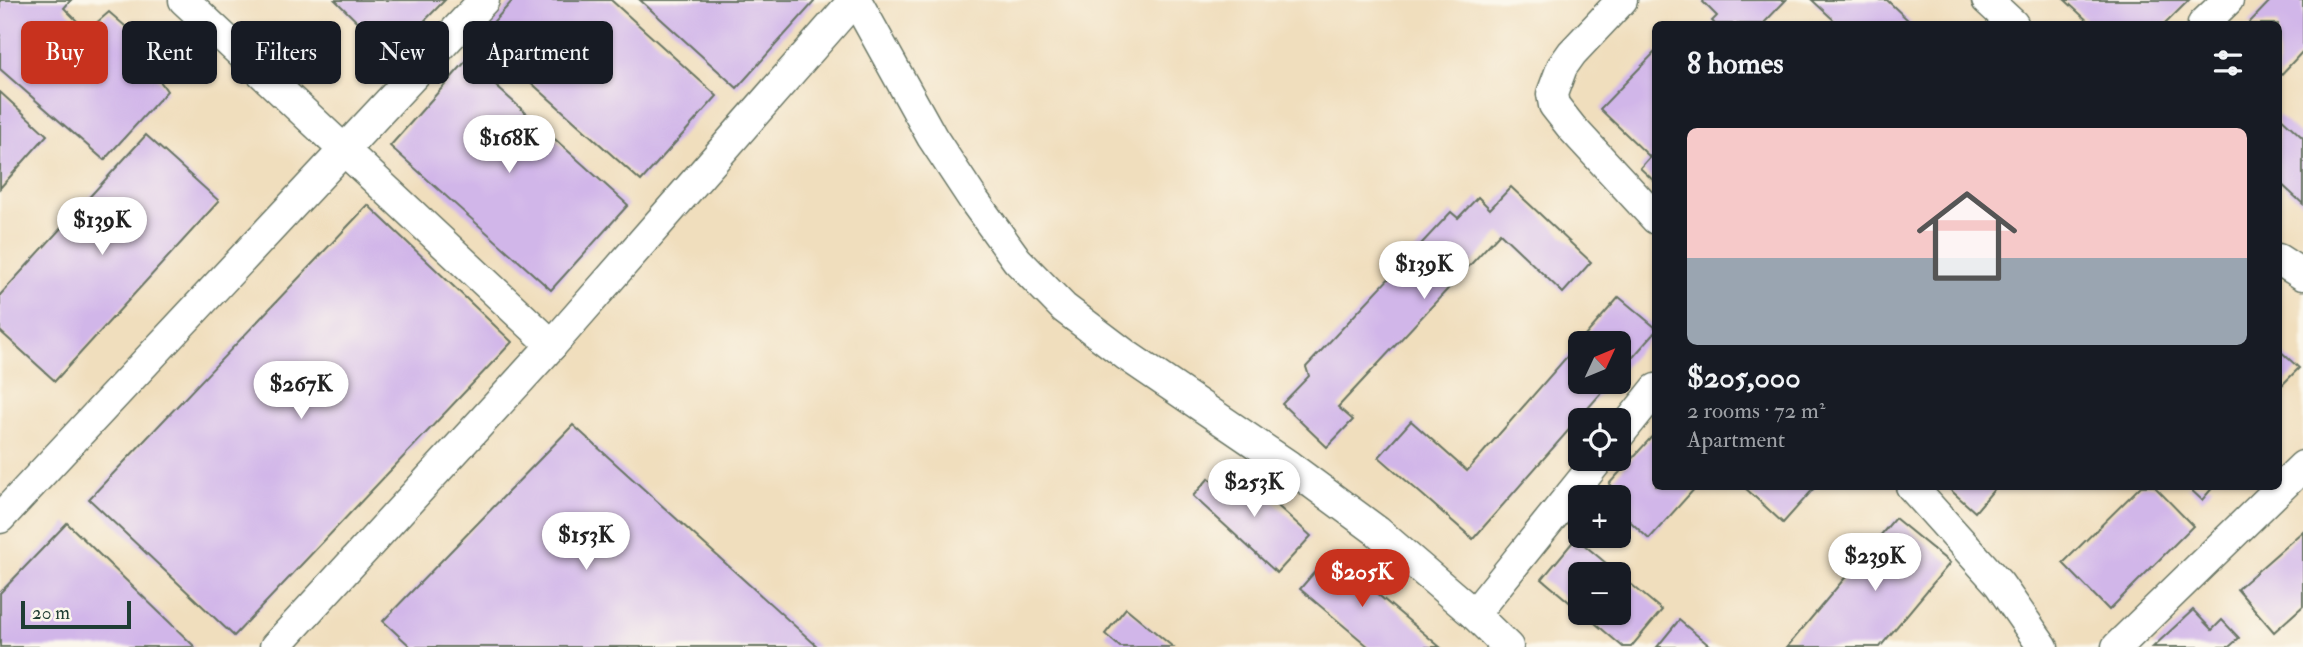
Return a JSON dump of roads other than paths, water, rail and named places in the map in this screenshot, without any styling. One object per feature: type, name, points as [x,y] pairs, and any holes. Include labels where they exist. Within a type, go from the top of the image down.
[{"type":"street","points":[[184,0],[552,345]]},
{"type":"street","points":[[0,518],[485,0]]},
{"type":"street","points":[[275,647],[552,345],[855,0],[926,125],[975,202],[1017,260],[1064,308],[1126,355],[1289,466],[1377,531],[1474,614],[1507,647]]},
{"type":"street","points":[[1622,0],[1572,52],[1562,67],[1552,94],[1553,104],[1652,215]]},
{"type":"street","points":[[1987,0],[2010,21]]},
{"type":"street","points":[[2206,21],[2228,0]]},
{"type":"street","points":[[2282,262],[2303,275]]},
{"type":"street","points":[[1631,420],[1652,394]]},
{"type":"street","points":[[2282,486],[2303,466]]},
{"type":"street","points":[[1474,614],[1590,471]]},
{"type":"street","points":[[1915,490],[1998,584],[2043,647]]},
{"type":"street","points":[[2117,647],[2278,490]]}]
